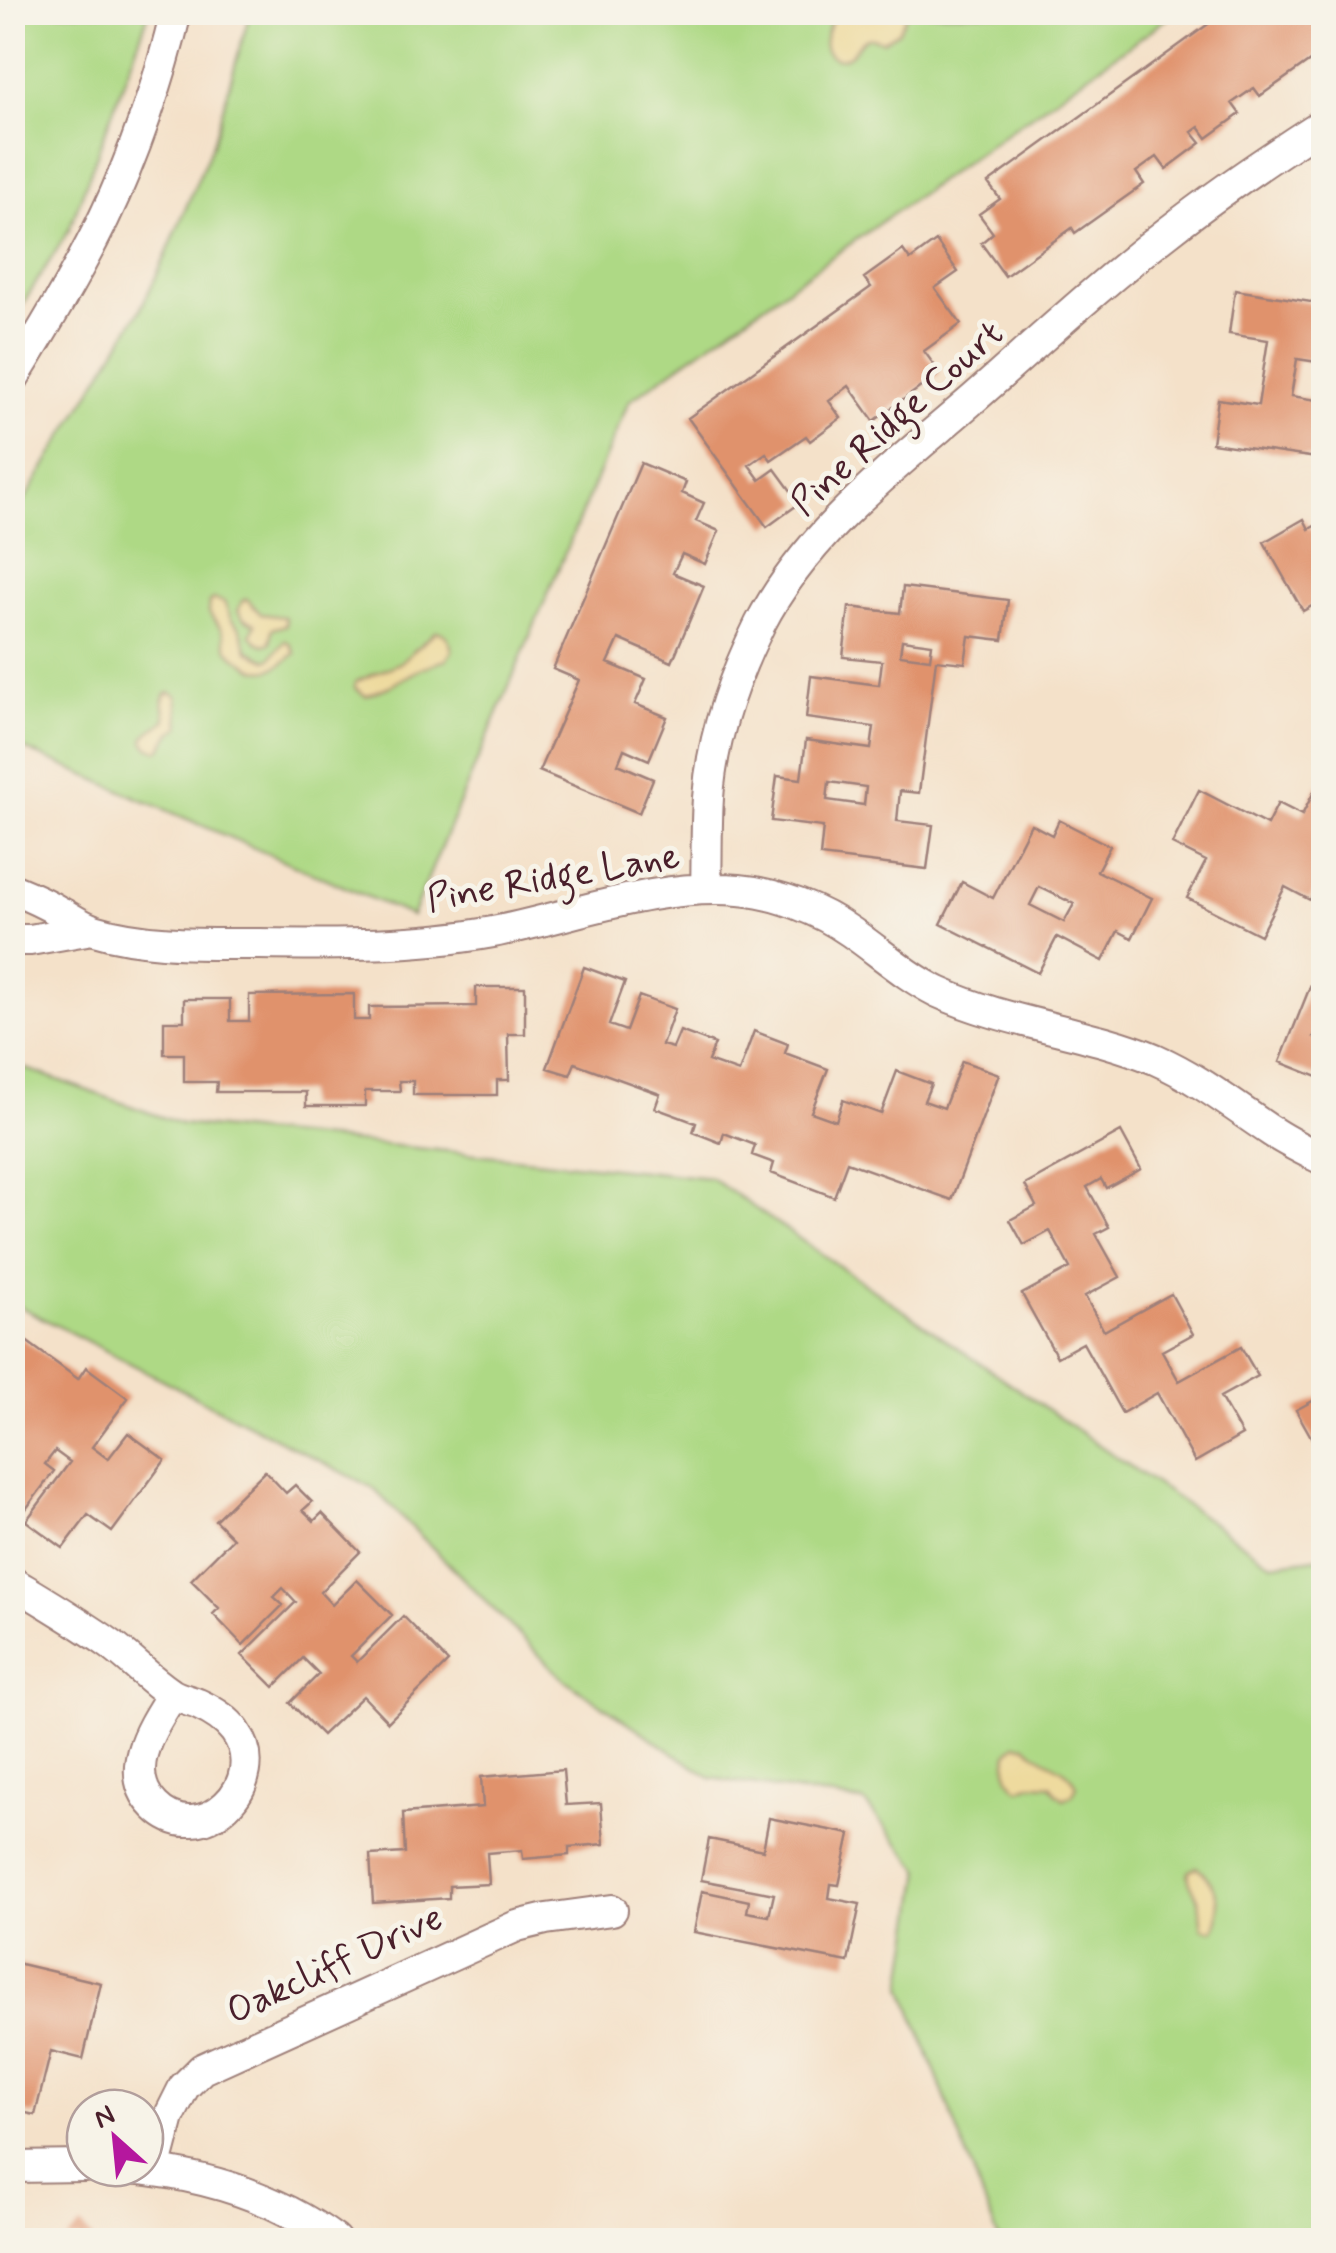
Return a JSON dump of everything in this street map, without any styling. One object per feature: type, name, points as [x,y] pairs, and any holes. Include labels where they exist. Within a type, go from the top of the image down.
[{"type":"street","points":[[12,380],[66,292],[106,215],[141,128],[176,12]]},
{"type":"street","name":"Pine Ridge Court","points":[[706,889],[708,796],[716,746],[735,678],[760,623],[788,576],[846,511],[1110,279],[1208,202],[1324,123]]},
{"type":"street","name":"Pine Ridge Lane","points":[[12,890],[92,929],[146,939],[210,944],[388,944],[495,931],[665,893],[742,890],[776,897],[833,920],[938,992],[1001,1015],[1120,1046],[1155,1060],[1221,1095],[1274,1133],[1324,1160]]},
{"type":"street","name":"Pine Ridge Lane","points":[[12,940],[92,929]]},
{"type":"street","points":[[12,1582],[111,1644],[172,1696]]},
{"type":"street","name":"Oakcliff Drive","points":[[165,2124],[184,2087],[202,2069],[516,1926],[612,1910]]},
{"type":"street","points":[[12,2167],[65,2166]]},
{"type":"street","points":[[165,2173],[219,2183],[258,2197],[334,2240]]},
{"type":"green space","points":[[13,12],[149,13],[69,230],[13,320]]},
{"type":"green space","points":[[250,13],[1175,13],[629,401],[412,916],[13,744],[12,521],[139,312],[165,258],[213,143]]},
{"type":"green space","points":[[13,1064],[181,1124],[711,1178],[1272,1564],[1323,1557],[1323,2240],[999,2240],[903,1987],[921,1870],[864,1802],[711,1778],[562,1678],[373,1488],[13,1303]]},
{"type":"sand","points":[[836,12],[912,13],[906,15],[898,32],[883,41],[867,38],[840,59],[828,53],[824,42]]},
{"type":"sand","points":[[214,599],[224,602],[248,651],[267,660],[285,641],[295,653],[266,671],[238,659],[227,648],[223,632],[209,612]]},
{"type":"sand","points":[[247,599],[261,614],[285,617],[286,625],[272,629],[270,643],[257,642],[251,635],[255,624],[238,611]]},
{"type":"sand","points":[[436,631],[450,644],[452,651],[446,660],[366,696],[355,688],[355,682],[400,663]]},
{"type":"sand","points":[[170,692],[177,696],[180,727],[160,750],[155,750],[144,739],[166,719],[163,701]]},
{"type":"sand","points":[[1016,1744],[1026,1745],[1067,1773],[1077,1786],[1072,1795],[1064,1799],[1051,1785],[1033,1784],[1019,1789],[1014,1785],[1007,1763],[1008,1752]]},
{"type":"sand","points":[[1196,1867],[1208,1879],[1216,1896],[1218,1914],[1213,1931],[1202,1928],[1199,1902],[1189,1879],[1189,1870]]},
{"type":"building","points":[[1225,12],[1324,12],[1324,37],[1319,40],[1324,51],[1260,96],[1254,88],[1232,103],[1240,114],[1207,138],[1199,127],[1192,132],[1201,143],[1166,169],[1157,157],[1136,172],[1144,184],[1075,233],[1072,228],[1005,276],[981,243],[993,233],[979,214],[1000,199],[988,183]]},
{"type":"building","points":[[936,241],[958,272],[935,288],[961,324],[924,351],[940,373],[874,421],[849,386],[829,401],[841,418],[810,441],[806,436],[771,460],[766,453],[749,465],[760,480],[775,469],[800,503],[767,527],[688,418],[871,287],[864,278],[903,250],[910,260]]},
{"type":"building","points":[[1235,290],[1324,304],[1324,363],[1297,359],[1291,396],[1324,401],[1324,459],[1212,443],[1218,399],[1258,405],[1268,340],[1229,334]]},
{"type":"building","points":[[641,463],[686,482],[682,493],[704,503],[696,521],[719,531],[705,564],[682,554],[673,573],[704,586],[672,662],[619,639],[608,663],[646,679],[635,704],[667,717],[649,760],[624,749],[618,764],[653,779],[639,813],[539,771],[579,680],[553,669]]},
{"type":"building","points":[[1304,519],[1309,529],[1324,521],[1324,599],[1303,611],[1264,542]]},
{"type":"building","points":[[903,587],[1008,600],[1003,640],[969,636],[965,663],[936,660],[919,793],[900,791],[897,821],[933,825],[927,869],[820,856],[823,827],[771,821],[777,776],[801,779],[806,740],[871,749],[874,727],[806,718],[811,676],[879,685],[882,661],[843,657],[849,607],[900,613]],"holes":[[[902,640],[932,644],[930,659],[900,655]],[[829,782],[866,787],[864,805],[827,800]]]},
{"type":"building","points":[[1318,784],[1324,787],[1324,873],[1310,900],[1285,887],[1260,935],[1187,898],[1206,861],[1172,844],[1199,790],[1267,825],[1278,803],[1302,815]]},
{"type":"building","points":[[1059,820],[1110,846],[1097,871],[1152,898],[1132,938],[1118,931],[1103,961],[1057,937],[1038,973],[941,924],[962,882],[993,898],[1031,824],[1052,835]],"holes":[[[1039,887],[1074,904],[1064,922],[1030,905]]]},
{"type":"building","points":[[1323,954],[1324,1023],[1320,1022],[1314,1037],[1324,1040],[1320,1078],[1280,1062]]},
{"type":"building","points":[[584,967],[625,982],[609,1025],[626,1031],[639,996],[675,1009],[662,1045],[673,1048],[680,1031],[715,1044],[708,1061],[739,1072],[754,1031],[788,1044],[785,1053],[828,1069],[811,1112],[836,1121],[843,1100],[881,1114],[897,1071],[931,1084],[924,1101],[944,1108],[962,1061],[999,1074],[952,1200],[847,1162],[834,1197],[771,1173],[774,1163],[752,1155],[755,1145],[724,1133],[721,1143],[693,1132],[696,1123],[655,1108],[660,1094],[575,1063],[570,1075],[547,1068]]},
{"type":"building","points":[[476,987],[525,987],[525,1034],[508,1034],[509,1080],[497,1080],[497,1095],[413,1095],[413,1081],[399,1081],[400,1091],[365,1091],[365,1106],[306,1106],[306,1092],[216,1092],[217,1082],[184,1082],[184,1054],[164,1054],[164,1021],[184,1021],[184,999],[230,999],[230,1021],[249,1021],[249,995],[354,994],[354,1020],[369,1020],[369,1007],[476,1006]]},
{"type":"building","points":[[1121,1132],[1141,1169],[1106,1188],[1101,1179],[1087,1187],[1109,1227],[1096,1234],[1120,1277],[1085,1296],[1104,1331],[1171,1294],[1193,1334],[1162,1351],[1179,1381],[1241,1347],[1258,1376],[1220,1397],[1242,1435],[1195,1462],[1157,1393],[1122,1413],[1083,1343],[1057,1357],[1022,1294],[1070,1268],[1050,1231],[1024,1245],[1010,1220],[1036,1206],[1025,1185]]},
{"type":"building","points":[[18,1335],[78,1379],[86,1367],[128,1398],[92,1447],[108,1459],[128,1433],[165,1460],[112,1532],[88,1515],[63,1548],[26,1521],[70,1462],[55,1451],[45,1464],[54,1471],[23,1513],[12,1506],[12,1343]]},
{"type":"building","points":[[1324,1395],[1324,1460],[1296,1410]]},
{"type":"building","points":[[265,1471],[286,1493],[295,1485],[312,1502],[303,1510],[314,1521],[322,1513],[360,1552],[320,1592],[332,1605],[357,1580],[392,1615],[351,1656],[357,1662],[403,1616],[448,1662],[388,1722],[363,1696],[322,1735],[290,1703],[319,1674],[303,1658],[274,1687],[242,1655],[296,1602],[283,1588],[274,1597],[283,1605],[243,1645],[213,1614],[219,1608],[191,1580],[233,1538],[215,1520]]},
{"type":"building","points":[[563,1770],[566,1805],[601,1803],[604,1844],[569,1847],[569,1855],[523,1859],[522,1850],[487,1853],[489,1884],[449,1886],[449,1898],[373,1903],[370,1855],[405,1853],[403,1813],[483,1807],[481,1777]]},
{"type":"building","points":[[769,1818],[850,1834],[839,1885],[831,1884],[829,1898],[860,1904],[848,1962],[694,1932],[702,1891],[749,1901],[747,1912],[769,1916],[774,1894],[701,1880],[709,1839],[763,1850]]},
{"type":"building","points":[[12,1962],[101,1983],[83,2059],[51,2051],[35,2115],[12,2110]]},
{"type":"building","points":[[81,2226],[94,2240],[66,2240]]}]
